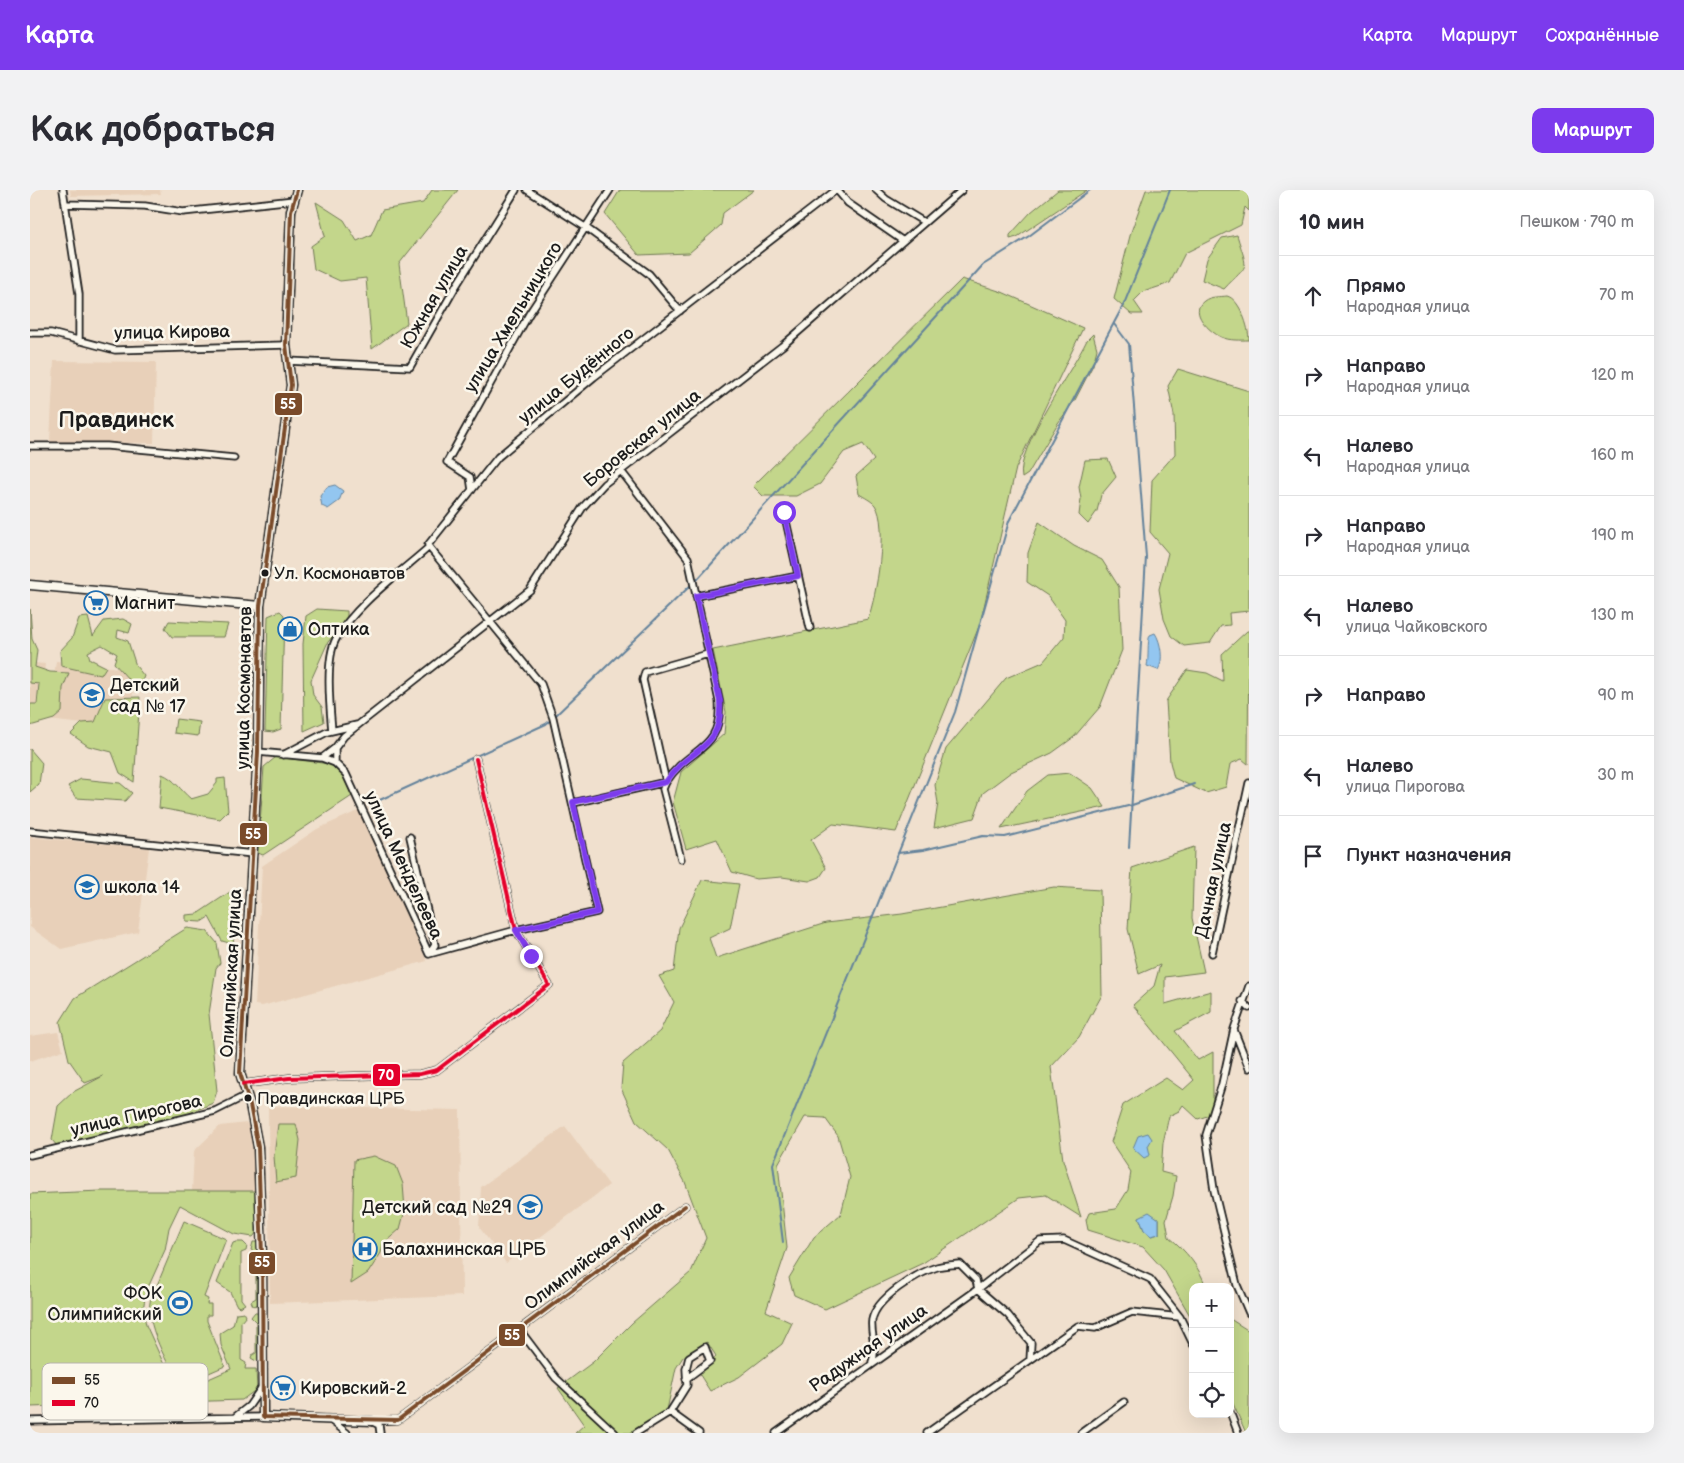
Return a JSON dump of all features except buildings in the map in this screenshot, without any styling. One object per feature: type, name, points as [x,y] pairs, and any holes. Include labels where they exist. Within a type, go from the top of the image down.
[{"type":"street","points":[[63,190],[79,294],[79,341]]},
{"type":"street","name":"улица Космонавтов","points":[[253,854],[258,752],[260,606],[291,385],[286,345],[291,211],[297,190]]},
{"type":"street","name":"Южная улица","points":[[288,362],[410,367],[456,286],[516,190]]},
{"type":"street","points":[[527,190],[585,227],[649,274],[680,311]]},
{"type":"street","name":"улица Хмельницкого","points":[[472,490],[470,477],[447,462],[528,314],[610,190]]},
{"type":"street","points":[[836,190],[848,203],[903,241]]},
{"type":"street","name":"улица Будённого","points":[[332,731],[328,680],[335,640],[360,608],[429,547],[428,545],[498,457],[594,377],[836,190]]},
{"type":"street","points":[[876,190],[886,199],[924,222]]},
{"type":"street","name":"Боровская улица","points":[[322,758],[335,748],[344,736],[530,590],[583,507],[604,484],[782,346],[962,190]]},
{"type":"street","points":[[64,204],[145,206],[183,212],[294,200]]},
{"type":"street","name":"улица Кирова","points":[[30,333],[51,333],[115,350],[286,345]]},
{"type":"street","points":[[30,446],[107,446],[234,458]]},
{"type":"street","points":[[621,471],[688,558],[720,701],[720,717],[716,734],[676,767],[663,789],[681,859]]},
{"type":"street","points":[[784,512],[810,628]]},
{"type":"street","points":[[429,547],[541,684],[553,718],[597,912],[516,930],[429,954]]},
{"type":"street","points":[[696,596],[798,576]]},
{"type":"street","points":[[30,585],[260,606]]},
{"type":"street","points":[[666,782],[643,680],[645,672],[708,654]]},
{"type":"street","name":"Боровская улица","points":[[283,755],[300,745],[332,731],[360,724]]},
{"type":"street","points":[[258,752],[322,758],[335,763],[335,748]]},
{"type":"street","points":[[243,1084],[289,1078],[420,1074],[436,1070],[549,985],[516,930],[476,759]]},
{"type":"street","name":"улица Менделеева","points":[[335,763],[346,774],[429,954]]},
{"type":"street","points":[[573,802],[666,782]]},
{"type":"street","name":"Дачная улица","points":[[1212,953],[1249,783]]},
{"type":"street","points":[[30,831],[253,854]]},
{"type":"street","name":"улица Менделеева","points":[[410,836],[435,945],[429,954]]},
{"type":"street","name":"Олимпийская улица","points":[[253,854],[240,1073],[258,1146],[262,1255],[264,1417],[372,1421],[398,1420],[685,1206]]},
{"type":"street","points":[[1249,986],[1242,1001],[1222,1084],[1206,1135],[1214,1190],[1237,1285],[1249,1313]]},
{"type":"street","points":[[1242,1001],[1249,1008]]},
{"type":"street","points":[[1234,1029],[1249,1068]]},
{"type":"street","name":"улица Пирогова","points":[[30,1155],[215,1111],[247,1096]]},
{"type":"street","name":"Радужная улица","points":[[776,1433],[978,1289],[1040,1241],[1064,1240],[1150,1280],[1180,1318],[1189,1336]]},
{"type":"street","points":[[872,1363],[876,1353],[872,1320],[878,1306],[913,1277],[938,1267],[960,1264],[976,1280],[978,1289],[1008,1315],[1031,1343],[1030,1360]]},
{"type":"street","points":[[927,1433],[1078,1326],[1095,1328],[1132,1312],[1180,1318]]},
{"type":"street","points":[[519,1330],[556,1378],[615,1433]]},
{"type":"street","points":[[636,1433],[670,1412],[687,1385],[686,1379],[686,1369],[689,1357],[704,1347],[710,1361],[686,1379]]},
{"type":"street","points":[[235,1417],[249,1406],[263,1385]]},
{"type":"street","points":[[1081,1433],[1124,1402]]},
{"type":"street","points":[[670,1412],[699,1433]]},
{"type":"street","points":[[208,1417],[264,1417]]},
{"type":"street","points":[[1232,1418],[1238,1433]]},
{"type":"street","points":[[329,1420],[347,1433]]},
{"type":"street","points":[[372,1421],[379,1425],[380,1433]]},
{"type":"shaded area","points":[[70,190],[160,190],[161,194],[71,196]]},
{"type":"shaded area","points":[[54,361],[156,362],[154,443],[50,442]]},
{"type":"shaded area","points":[[30,658],[34,663],[45,664],[39,719],[30,719]]},
{"type":"shaded area","name":"Детский сад № 17","points":[[56,661],[137,670],[127,729],[48,720]]},
{"type":"shaded area","points":[[360,810],[427,961],[262,1006],[255,1005],[262,866],[317,829]]},
{"type":"shaded area","name":"школа 14","points":[[30,837],[149,848],[138,932],[61,949],[30,927]]},
{"type":"shaded area","points":[[58,1032],[63,1050],[30,1061],[30,1036]]},
{"type":"shaded area","name":"Балахнинская ЦРБ","points":[[268,1106],[460,1110],[462,1296],[270,1303]]},
{"type":"shaded area","points":[[247,1123],[252,1131],[256,1191],[192,1191],[194,1151],[220,1126]]},
{"type":"shaded area","name":"Детский сад №29","points":[[565,1126],[609,1185],[506,1263],[479,1227],[481,1187]]},
{"type":"green space","points":[[432,190],[458,190],[399,264],[407,323],[372,349],[366,278],[340,281],[314,269],[311,246],[325,236],[316,202],[344,220],[357,241],[371,235],[382,210],[423,203]]},
{"type":"green space","points":[[620,190],[754,190],[723,213],[721,225],[689,253],[639,255],[605,214]]},
{"type":"green space","points":[[1058,190],[1087,190],[1017,237],[1010,239],[1010,235],[1031,212]]},
{"type":"green space","points":[[1146,190],[1249,190],[1249,211],[1245,207],[1241,225],[1185,253],[1170,283],[1143,292],[1134,301],[1143,314],[1131,314],[1114,299],[1131,232]]},
{"type":"green space","points":[[1237,235],[1245,262],[1242,270],[1224,289],[1202,280],[1207,259],[1222,238]]},
{"type":"green space","points":[[962,279],[1002,292],[1083,328],[1016,468],[980,624],[896,832],[833,824],[811,840],[826,868],[820,877],[809,881],[782,877],[756,879],[732,872],[717,839],[686,849],[673,802],[681,772],[724,734],[726,712],[713,650],[868,619],[877,579],[881,544],[879,514],[875,505],[859,494],[856,476],[874,460],[863,444],[844,452],[820,484],[796,496],[763,496],[753,486]]},
{"type":"green space","points":[[1227,296],[1232,298],[1240,308],[1249,340],[1231,340],[1221,337],[1211,331],[1199,316],[1200,305],[1206,299]]},
{"type":"green space","points":[[1093,334],[1097,349],[1093,365],[1075,400],[1058,423],[1028,474],[1022,478],[1022,465],[1027,448],[1036,429],[1087,340]]},
{"type":"green space","points":[[1178,369],[1249,391],[1249,611],[1229,613],[1230,625],[1221,626],[1210,643],[1184,646],[1171,636],[1164,619],[1159,589],[1168,553],[1150,532],[1152,480],[1175,454],[1174,415],[1168,386]]},
{"type":"green space","points":[[1108,459],[1116,477],[1101,495],[1097,511],[1088,524],[1079,515],[1081,499],[1079,487],[1085,460]]},
{"type":"green space","points":[[1039,522],[1074,546],[1102,560],[1119,587],[1122,650],[1100,707],[1074,737],[1052,753],[1011,772],[983,793],[974,818],[934,828],[938,803],[935,785],[946,749],[1006,678],[1043,662],[1064,637],[1065,620],[1048,596],[1027,582],[1028,553]]},
{"type":"green space","points":[[30,609],[32,639],[37,650],[35,667],[50,672],[69,673],[63,688],[62,712],[54,719],[30,726],[30,704],[37,704],[39,684],[30,683]]},
{"type":"green space","points":[[317,609],[347,611],[347,619],[328,642],[311,680],[313,695],[322,707],[324,722],[304,731],[303,644],[306,616]]},
{"type":"green space","points":[[280,611],[284,615],[281,729],[273,732],[265,731],[268,616]]},
{"type":"green space","points":[[88,617],[93,636],[104,621],[123,619],[132,624],[129,633],[118,630],[117,637],[128,641],[136,666],[144,676],[140,686],[129,680],[114,663],[117,654],[102,645],[88,652],[90,659],[106,667],[101,675],[61,666],[60,651],[72,638],[79,618]]},
{"type":"green space","points":[[169,621],[228,624],[224,637],[172,637],[165,628]]},
{"type":"green space","points":[[1249,631],[1248,764],[1242,759],[1230,764],[1226,787],[1206,793],[1174,778],[1170,762],[1166,701],[1187,670],[1207,673],[1223,681],[1222,654]]},
{"type":"green space","points":[[140,697],[134,782],[120,773],[112,752],[88,746],[71,734],[82,723],[95,722],[105,698]]},
{"type":"green space","points":[[176,719],[200,722],[198,736],[174,733]]},
{"type":"green space","points":[[30,749],[42,763],[39,784],[30,792]]},
{"type":"green space","points":[[276,757],[330,764],[343,776],[352,796],[263,855],[258,853],[264,767]]},
{"type":"green space","points":[[1070,773],[1092,788],[1105,807],[1001,829],[1027,791],[1048,775]]},
{"type":"green space","points":[[162,774],[174,782],[191,799],[208,794],[217,783],[217,779],[225,778],[228,811],[220,819],[159,808]]},
{"type":"green space","points":[[81,779],[120,783],[132,793],[125,801],[76,798],[68,786]]},
{"type":"green space","points":[[1194,847],[1192,918],[1204,972],[1165,977],[1165,1004],[1211,991],[1211,1012],[1175,1031],[1198,1060],[1213,1052],[1213,1114],[1198,1119],[1183,1105],[1179,1111],[1169,1116],[1163,1143],[1161,1172],[1176,1176],[1173,1196],[1166,1220],[1169,1237],[1191,1259],[1200,1272],[1204,1283],[1189,1283],[1189,1314],[1164,1270],[1143,1247],[1088,1230],[1086,1220],[1089,1213],[1116,1209],[1128,1190],[1131,1172],[1111,1142],[1123,1105],[1166,1078],[1183,1090],[1194,1080],[1133,1005],[1154,986],[1160,965],[1139,974],[1128,929],[1132,868]],"holes":[[[1139,1217],[1159,1218],[1159,1234],[1151,1236],[1144,1230]]]},
{"type":"green space","points":[[702,880],[739,884],[730,928],[709,938],[716,958],[826,923],[902,914],[1054,887],[1100,890],[1102,995],[1079,1037],[1051,1067],[1063,1160],[1081,1217],[1046,1195],[1019,1198],[923,1263],[825,1309],[794,1295],[789,1278],[814,1237],[841,1214],[850,1177],[838,1136],[825,1118],[805,1117],[778,1164],[787,1248],[766,1311],[792,1323],[782,1344],[739,1377],[710,1391],[700,1375],[716,1356],[707,1342],[683,1357],[676,1368],[667,1410],[633,1433],[575,1433],[584,1425],[558,1388],[593,1362],[632,1323],[691,1272],[706,1238],[685,1182],[668,1150],[636,1121],[621,1088],[623,1063],[660,1031],[674,1002],[659,976],[674,971],[679,928]]},
{"type":"green space","points":[[230,892],[239,897],[233,944],[222,941],[209,917],[201,922],[186,921],[186,915],[197,914]]},
{"type":"green space","points":[[187,928],[207,931],[217,943],[220,963],[216,968],[209,1014],[217,1091],[213,1103],[173,1120],[58,1147],[52,1140],[58,1106],[73,1092],[103,1076],[85,1083],[69,1060],[60,1022],[75,998]]},
{"type":"green space","points":[[278,1124],[296,1124],[300,1140],[296,1178],[276,1182],[274,1156]]},
{"type":"green space","points":[[374,1156],[396,1166],[403,1184],[405,1210],[400,1229],[383,1244],[381,1253],[368,1273],[351,1284],[354,1160]]},
{"type":"green space","points":[[101,1191],[256,1191],[259,1221],[253,1237],[234,1234],[180,1205],[169,1228],[165,1250],[146,1292],[143,1310],[146,1325],[163,1363],[42,1363],[42,1407],[30,1407],[30,1194]]},
{"type":"green space","name":"ФОК Олимпийский","points":[[184,1221],[226,1239],[204,1297],[208,1299],[207,1304],[211,1304],[211,1315],[207,1315],[207,1321],[225,1366],[208,1373],[208,1363],[168,1363],[156,1338],[152,1324],[150,1300]]},
{"type":"green space","points":[[243,1242],[247,1246],[246,1251],[241,1253],[241,1299],[245,1304],[240,1307],[237,1306],[230,1292],[217,1283],[233,1243]]},
{"type":"green space","points":[[253,1242],[258,1242],[258,1302],[257,1305],[253,1306],[251,1301],[256,1298],[256,1253],[251,1250]]},
{"type":"green space","points":[[244,1312],[246,1316],[241,1322],[241,1360],[246,1363],[245,1369],[256,1369],[257,1389],[242,1400],[208,1401],[208,1379],[231,1369],[221,1345],[220,1333],[233,1325],[236,1313]]},
{"type":"green space","points":[[255,1312],[258,1312],[258,1359],[256,1361],[251,1358],[256,1353],[256,1322],[251,1317]]},
{"type":"green space","points":[[1234,1322],[1249,1331],[1249,1433],[1246,1433],[1234,1406]]},
{"type":"water","points":[[335,485],[343,491],[339,501],[328,509],[322,506],[320,496],[327,487]]},
{"type":"water","points":[[1155,633],[1161,652],[1161,662],[1158,670],[1147,666],[1149,638],[1150,635]]},
{"type":"water","points":[[1148,1133],[1152,1139],[1148,1146],[1150,1155],[1144,1158],[1133,1148],[1138,1136]]},
{"type":"water","points":[[1149,1212],[1159,1219],[1159,1234],[1151,1236],[1144,1230],[1139,1217]]},
{"type":"waterway","points":[[696,581],[983,265],[1029,236],[1090,190]]},
{"type":"waterway","points":[[783,1242],[773,1164],[955,712],[1009,521],[1124,304],[1170,190]]},
{"type":"waterway","points":[[1114,324],[1129,344],[1146,557],[1129,848]]},
{"type":"waterway","points":[[555,716],[692,584]]},
{"type":"waterway","points":[[371,804],[546,724],[552,719]]},
{"type":"waterway","points":[[898,853],[923,850],[983,836],[1005,837],[1132,805],[1194,784]]},
{"type":"transit line","name":"55","points":[[297,190],[291,211],[286,345],[291,385],[260,606],[258,752],[240,1073],[250,1105],[258,1147],[262,1255],[263,1417],[398,1420],[685,1206]]},
{"type":"transit line","name":"70","points":[[243,1084],[289,1078],[420,1074],[437,1070],[549,985],[516,930],[476,759]]},
{"type":"place","name":"Ул. Космонавтов","points":[[265,573]]},
{"type":"place","name":"Магнит","points":[[96,603]]},
{"type":"place","name":"Оптика","points":[[290,629]]},
{"type":"place","name":"Детский сад № 17","points":[[92,695]]},
{"type":"place","name":"школа 14","points":[[87,887]]},
{"type":"place","name":"Правдинская ЦРБ","points":[[248,1098]]},
{"type":"place","name":"Детский сад №29","points":[[530,1207]]},
{"type":"place","name":"Балахнинская ЦРБ","points":[[365,1249]]},
{"type":"place","name":"ФОК Олимпийский","points":[[180,1303]]},
{"type":"place","name":"Кировский-2","points":[[283,1388]]},
{"type":"district","name":"Правдинск","points":[[116,419]]},
{"type":"route","points":[[531,956],[516,930],[597,912],[573,802],[666,782],[676,767],[697,752],[716,734],[720,717],[720,701],[696,596],[798,576],[784,512]]}]
